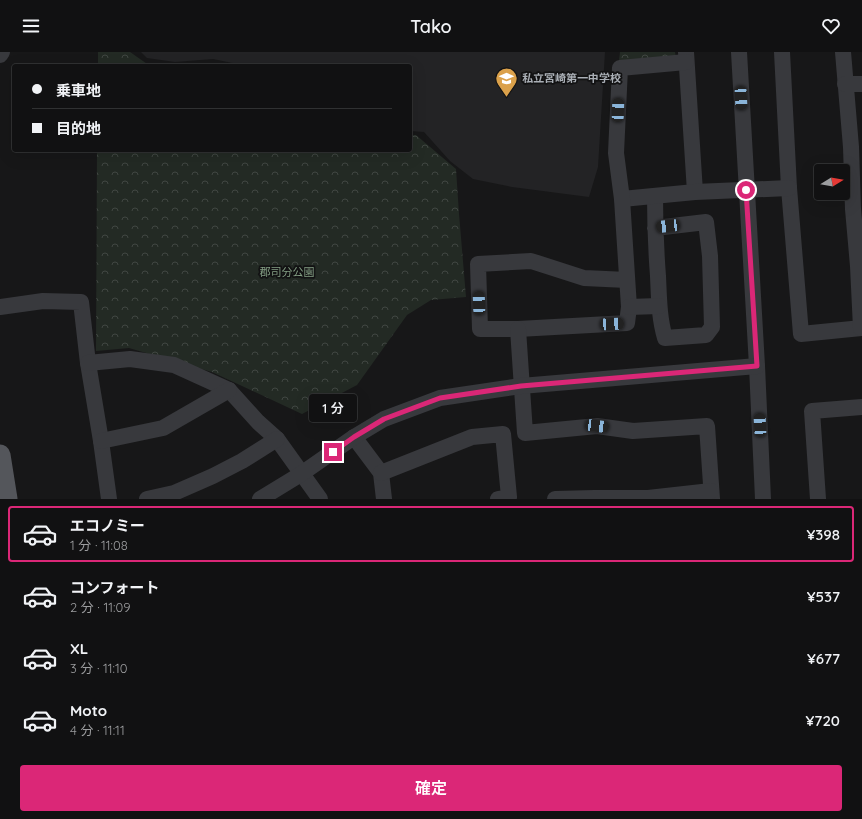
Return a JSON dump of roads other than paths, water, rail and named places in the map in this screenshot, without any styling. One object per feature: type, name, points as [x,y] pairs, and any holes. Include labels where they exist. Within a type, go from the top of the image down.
[{"type":"main road","points":[[0,455],[7,499]]},
{"type":"street","points":[[739,52],[763,499]]},
{"type":"street","points":[[782,52],[801,334],[862,328],[857,147],[845,84],[843,52]]},
{"type":"street","points":[[627,280],[584,278],[531,261],[478,264],[480,329],[518,329],[627,323],[629,307],[622,199],[616,153],[620,68],[686,57],[695,192]]},
{"type":"street","points":[[845,84],[862,84]]},
{"type":"street","points":[[622,199],[695,192],[790,188]]},
{"type":"street","points":[[654,196],[655,228],[659,306],[661,325],[665,338],[706,335],[712,327],[710,256],[706,222],[655,228]]},
{"type":"street","points":[[0,307],[43,301],[81,302],[88,363],[109,499]]},
{"type":"street","points":[[629,307],[659,306]]},
{"type":"street","points":[[518,329],[525,433],[597,426],[633,431],[707,426],[711,495],[648,498],[555,499]]},
{"type":"street","points":[[88,363],[130,359],[174,365],[229,390],[258,422],[277,439],[320,499]]},
{"type":"street","points":[[260,499],[301,474],[354,437],[384,419],[440,398],[521,386],[757,366]]},
{"type":"street","points":[[101,441],[163,428],[229,390]]},
{"type":"street","points":[[818,499],[812,411],[862,408]]},
{"type":"street","points":[[381,473],[472,436],[503,434],[509,497],[498,499]]},
{"type":"street","points":[[354,437],[381,473],[384,499]]},
{"type":"street","points":[[147,499],[174,493],[213,476],[242,461],[277,439]]},
{"type":"place","name":"私立宮崎第一中学校","points":[[506,98]]},
{"type":"park label","name":"郡司分公園","points":[[287,272]]}]
